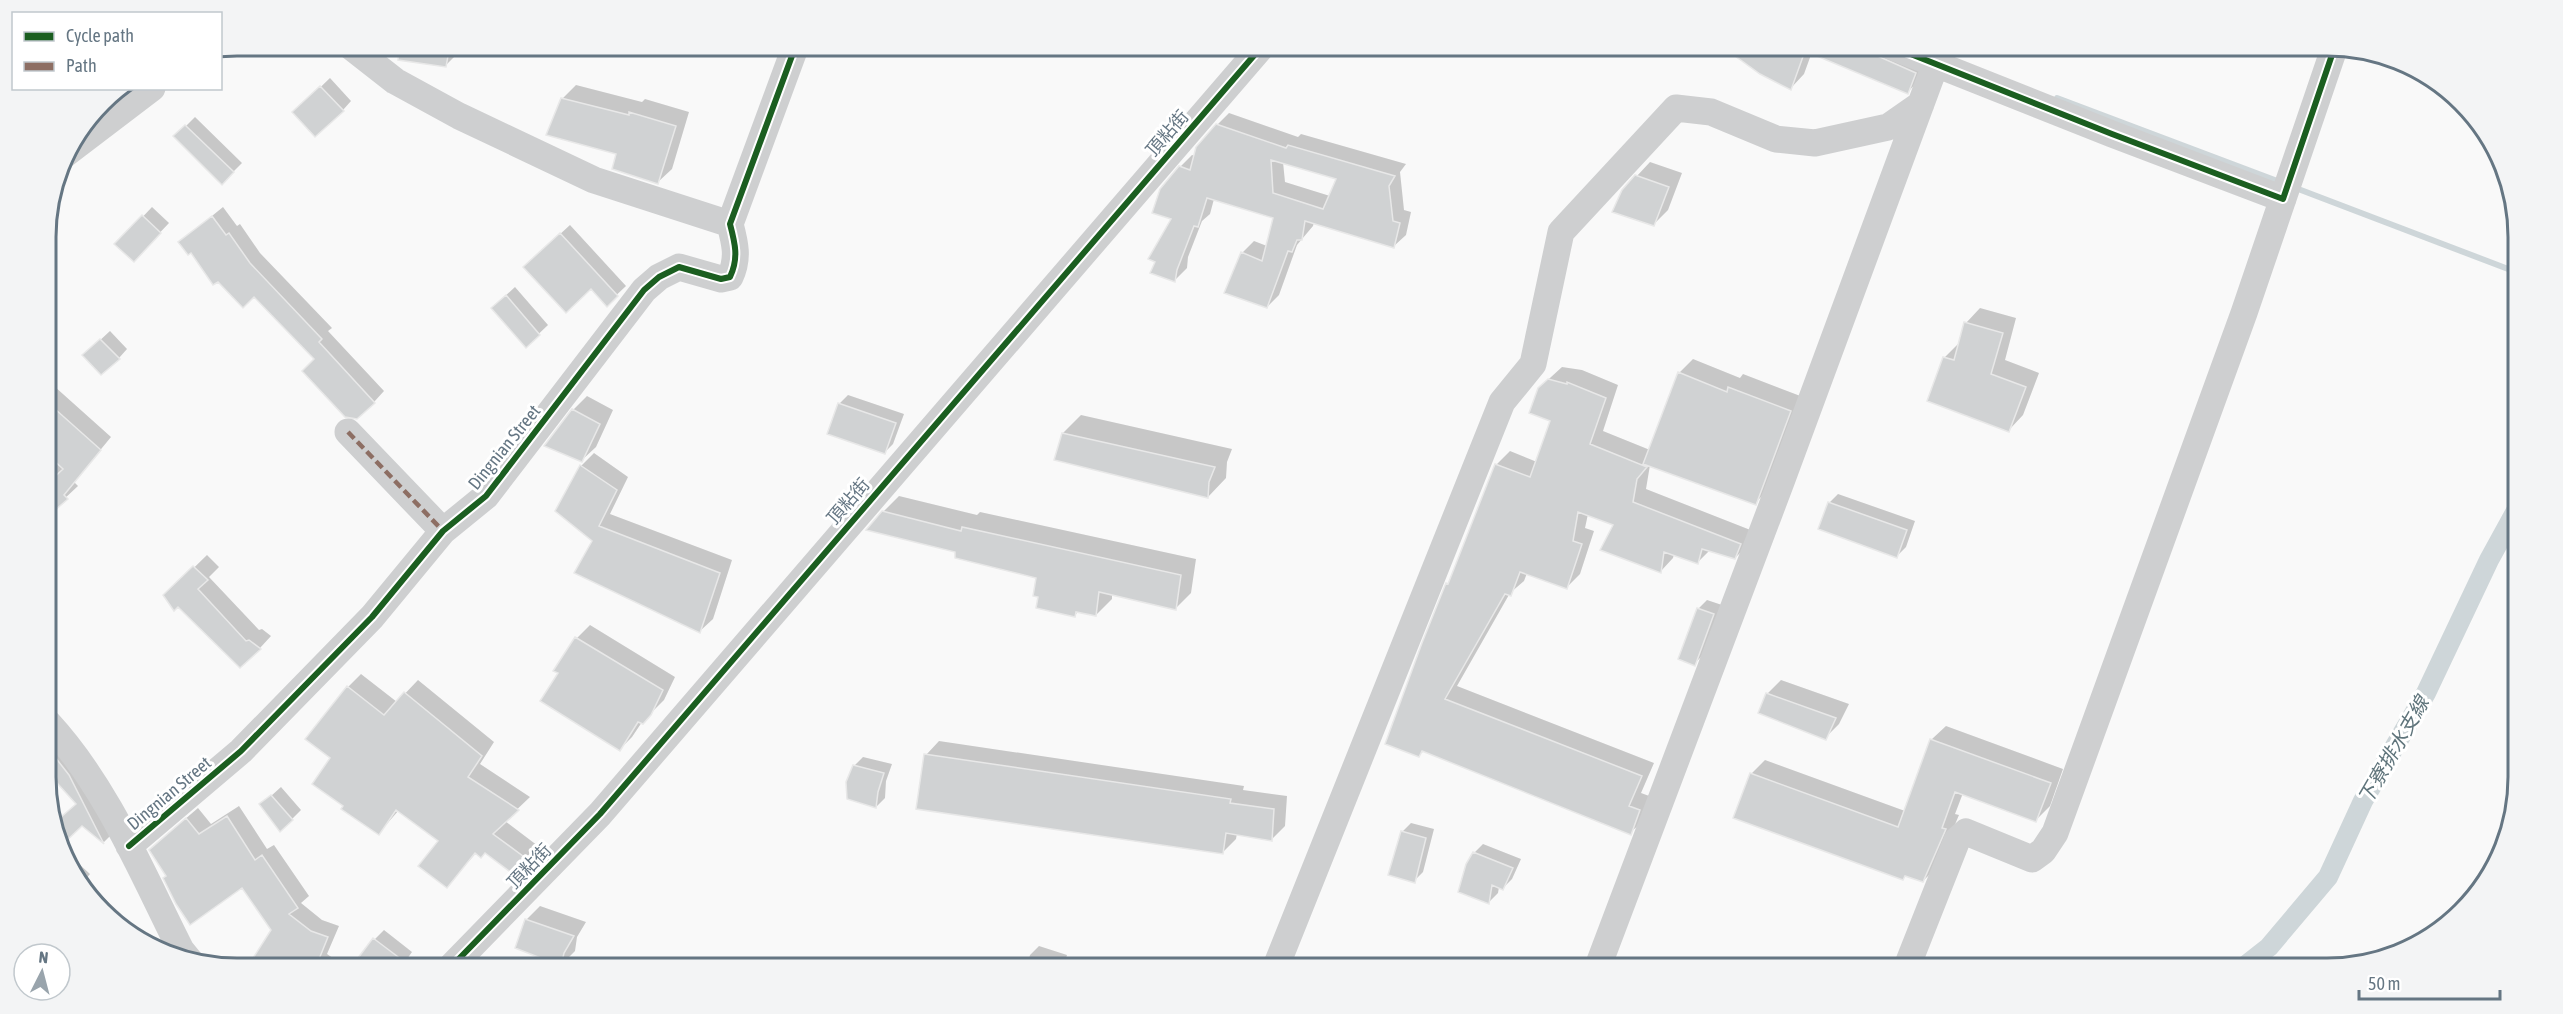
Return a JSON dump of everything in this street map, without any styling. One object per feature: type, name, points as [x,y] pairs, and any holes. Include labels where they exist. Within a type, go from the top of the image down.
[{"type":"street","points":[[366,56],[395,81],[459,116],[594,180],[730,224],[792,56]]},
{"type":"street","name":"頂粘街","points":[[460,958],[600,814],[1254,56]]},
{"type":"street","points":[[1917,56],[2112,134],[2286,190]]},
{"type":"street","points":[[1910,958],[1958,840],[1966,832],[2032,860],[2043,851],[2055,833],[2286,190],[2332,56]]},
{"type":"street","points":[[1601,958],[1936,63]]},
{"type":"street","points":[[84,139],[149,90]]},
{"type":"street","points":[[1279,958],[1502,402],[1533,364],[1561,232],[1676,108],[1711,112],[1776,139],[1815,143],[1888,127],[1921,104]]},
{"type":"street","name":"Dingnian Street","points":[[129,846],[241,751],[372,617],[443,531],[486,496],[644,290],[659,277],[679,267],[721,279],[730,277],[736,265],[736,244],[730,224]]},
{"type":"street","points":[[348,432],[443,531]]},
{"type":"street","points":[[55,731],[89,777],[129,846],[181,950]]},
{"type":"building","points":[[399,56],[448,56],[446,67],[398,60]]},
{"type":"building","points":[[1735,56],[1803,56],[1791,90],[1760,74]]},
{"type":"building","points":[[1817,56],[1878,56],[1916,73],[1908,94]]},
{"type":"building","points":[[320,86],[344,111],[315,137],[292,112]]},
{"type":"building","points":[[561,98],[629,115],[629,112],[676,126],[658,184],[612,169],[616,154],[546,135]]},
{"type":"building","points":[[1216,124],[1286,148],[1288,145],[1395,176],[1389,186],[1393,221],[1400,223],[1394,248],[1305,221],[1302,240],[1297,240],[1292,252],[1288,251],[1267,308],[1224,293],[1241,252],[1262,261],[1273,218],[1207,198],[1198,227],[1194,226],[1177,270],[1175,282],[1150,273],[1155,262],[1148,259],[1171,219],[1152,213],[1160,189],[1179,166],[1190,170],[1196,147]],"holes":[[[1271,160],[1336,179],[1323,209],[1273,193]]]},
{"type":"building","points":[[185,125],[234,172],[222,185],[173,136]]},
{"type":"building","points":[[1635,175],[1669,187],[1654,226],[1612,212],[1622,190]]},
{"type":"building","points":[[142,215],[161,233],[134,262],[114,244]]},
{"type":"building","points":[[212,216],[226,235],[229,233],[250,263],[322,339],[319,342],[375,403],[357,419],[345,417],[302,371],[314,359],[254,297],[243,308],[218,282],[213,285],[191,253],[188,255],[178,242]]},
{"type":"building","points":[[560,233],[618,296],[607,307],[591,289],[566,313],[523,267]]},
{"type":"building","points":[[506,295],[540,335],[526,348],[491,308]]},
{"type":"building","points":[[1964,322],[2003,333],[1991,374],[2026,387],[2009,432],[1927,401],[1943,357],[1954,360]]},
{"type":"building","points":[[100,339],[120,359],[101,375],[82,355]]},
{"type":"building","points":[[1678,372],[1727,392],[1728,387],[1791,411],[1756,505],[1643,464]]},
{"type":"building","points":[[1548,379],[1567,384],[1567,382],[1606,398],[1590,444],[1647,467],[1637,479],[1633,502],[1741,544],[1735,559],[1702,549],[1698,564],[1664,552],[1661,573],[1600,550],[1613,525],[1578,512],[1573,541],[1582,544],[1567,589],[1520,572],[1511,596],[1505,594],[1445,699],[1642,776],[1629,806],[1640,810],[1631,835],[1422,751],[1419,757],[1385,744],[1422,643],[1495,464],[1530,477],[1550,421],[1529,413],[1538,388]]},
{"type":"building","points":[[838,403],[896,423],[885,454],[827,434]]},
{"type":"building","points":[[572,409],[600,424],[582,462],[544,446]]},
{"type":"building","points":[[56,410],[101,450],[64,495],[68,499],[55,510],[56,476],[63,469],[56,462]]},
{"type":"building","points":[[1062,433],[1215,467],[1209,482],[1208,498],[1054,460]]},
{"type":"building","points":[[580,465],[617,490],[599,526],[720,573],[700,633],[574,573],[592,541],[555,511]]},
{"type":"building","points":[[1828,502],[1907,530],[1897,558],[1818,529]]},
{"type":"building","points":[[882,511],[961,531],[962,527],[1181,575],[1176,610],[1099,592],[1096,616],[1076,612],[1075,617],[1036,608],[1038,597],[1033,596],[1036,578],[955,558],[955,552],[866,530]]},
{"type":"building","points":[[193,566],[208,580],[198,589],[246,641],[249,640],[261,649],[240,668],[178,607],[174,611],[163,595]]},
{"type":"building","points":[[1697,608],[1714,614],[1695,666],[1678,659]]},
{"type":"building","points":[[575,637],[663,690],[651,715],[643,724],[638,722],[620,751],[540,701],[558,673],[553,671]]},
{"type":"building","points":[[347,686],[384,715],[404,692],[482,756],[468,777],[519,810],[493,834],[531,862],[517,877],[485,853],[481,858],[475,853],[447,888],[418,866],[438,841],[396,810],[379,835],[341,809],[343,806],[312,784],[330,758],[305,739]]},
{"type":"building","points":[[1766,693],[1836,718],[1826,740],[1758,713]]},
{"type":"building","points":[[1930,739],[2051,783],[2036,822],[1955,792],[1942,828],[1946,829],[1923,882],[1905,876],[1903,880],[1733,818],[1750,773],[1898,827]]},
{"type":"building","points":[[924,754],[1231,799],[1230,803],[1274,809],[1272,841],[1226,833],[1223,854],[916,809]]},
{"type":"building","points":[[55,757],[69,775],[104,844],[82,826],[67,840],[60,818],[76,804],[55,781]]},
{"type":"building","points":[[853,765],[884,773],[876,808],[847,799],[846,782]]},
{"type":"building","points":[[271,795],[293,820],[280,832],[259,804]]},
{"type":"building","points":[[227,816],[255,860],[262,855],[298,908],[289,914],[311,931],[328,937],[319,958],[253,958],[271,930],[242,888],[190,925],[163,878],[166,876],[149,850],[186,818],[199,834]]},
{"type":"building","points":[[1401,831],[1426,838],[1415,883],[1388,875]]},
{"type":"building","points":[[1473,852],[1513,868],[1503,890],[1492,885],[1489,904],[1458,892],[1466,864]]},
{"type":"building","points":[[525,919],[574,936],[563,958],[541,958],[515,948]]},
{"type":"building","points":[[373,938],[399,958],[358,958]]},
{"type":"waterway","points":[[2057,98],[2280,182]]},
{"type":"waterway","points":[[2293,187],[2508,269]]},
{"type":"waterway","name":"下寮排水支線","points":[[2255,958],[2269,947],[2328,877],[2363,801],[2426,693],[2489,560],[2508,525]]},
{"type":"marked path","points":[[348,432],[443,531]]},
{"type":"cycle path","points":[[129,846],[241,751],[372,617],[443,531],[486,496],[644,290],[659,277],[679,267],[721,279],[730,277],[735,257],[735,244],[730,224],[792,56]]},
{"type":"cycle path","points":[[460,958],[600,814],[1254,56]]},
{"type":"cycle path","points":[[1916,56],[2283,199],[2332,56]]}]
